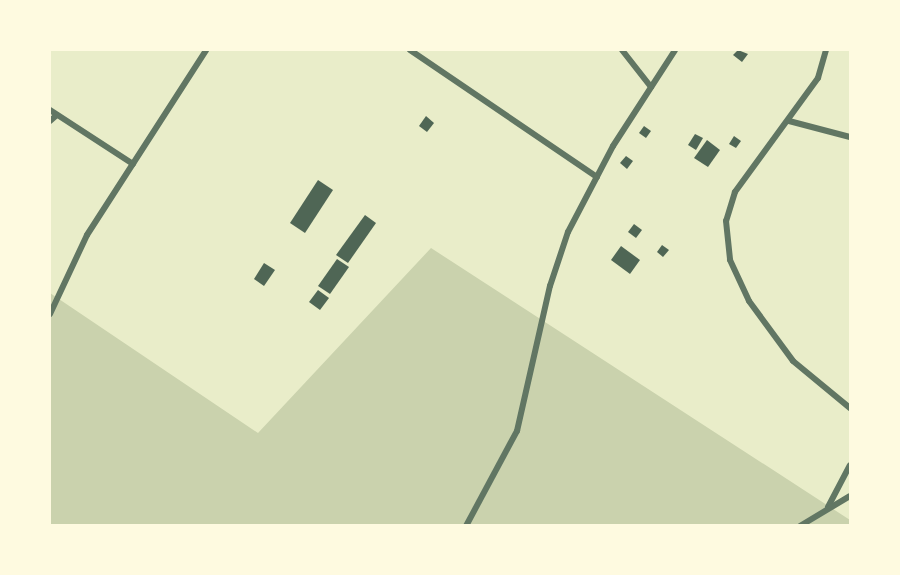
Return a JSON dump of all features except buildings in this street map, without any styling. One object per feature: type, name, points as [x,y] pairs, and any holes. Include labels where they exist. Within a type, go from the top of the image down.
[{"type":"street","points":[[50,314],[87,235],[206,50]]},
{"type":"street","points":[[410,50],[597,177]]},
{"type":"street","points":[[622,50],[651,87]]},
{"type":"street","points":[[466,525],[495,477],[517,431],[550,286],[568,232],[597,177],[675,50]]},
{"type":"street","points":[[826,50],[818,78],[789,121],[754,161],[735,192],[726,221],[730,260],[749,301],[793,361],[850,408]]},
{"type":"street","points":[[50,110],[133,164]]},
{"type":"street","points":[[50,121],[57,115]]},
{"type":"street","points":[[789,121],[850,137]]},
{"type":"street","points":[[828,507],[850,465]]},
{"type":"street","points":[[800,525],[850,496]]},
{"type":"green space","points":[[431,248],[850,520],[850,525],[50,525],[50,293],[258,433]]}]
